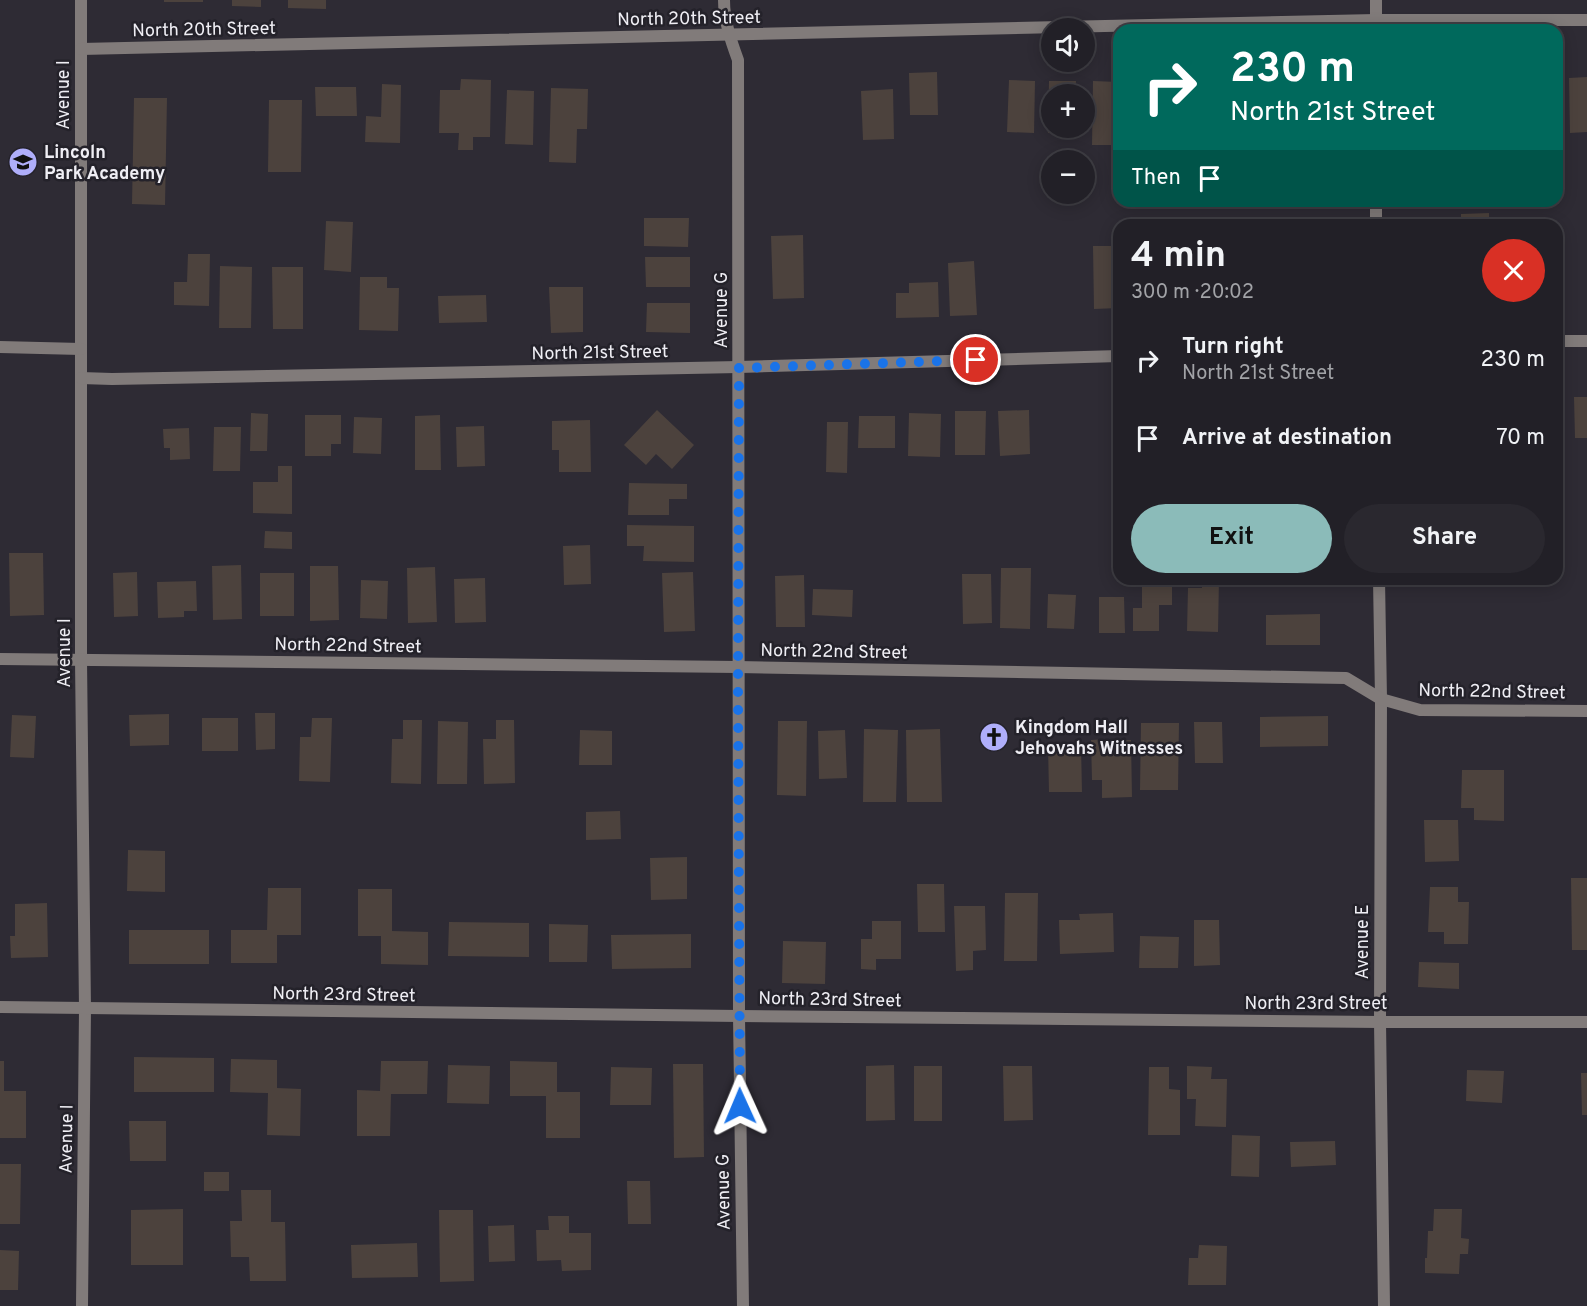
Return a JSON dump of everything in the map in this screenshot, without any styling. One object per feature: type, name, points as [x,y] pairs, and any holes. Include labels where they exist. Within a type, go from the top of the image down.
[{"type":"street","name":"Avenue I","points":[[81,0],[81,660],[85,1009],[82,1306]]},
{"type":"street","name":"Avenue G","points":[[724,0],[729,35],[738,60],[739,1016],[743,1306]]},
{"type":"street","points":[[1376,0],[1376,24]]},
{"type":"street","name":"North 20th Street","points":[[1418,24],[1587,20]]},
{"type":"street","name":"North 20th Street","points":[[81,49],[1113,29]]},
{"type":"street","points":[[1563,341],[1587,341]]},
{"type":"street","points":[[0,347],[81,349]]},
{"type":"street","name":"North 21st Street","points":[[81,378],[739,368],[1113,356]]},
{"type":"street","name":"Avenue E","points":[[1379,585],[1380,1022],[1384,1306]]},
{"type":"street","name":"North 22nd Street","points":[[0,659],[738,667],[1346,678],[1381,699],[1420,710],[1587,711]]},
{"type":"street","name":"North 23rd Street","points":[[0,1007],[739,1016],[1587,1022]]},
{"type":"building","points":[[164,0],[203,0],[203,2],[164,2]]},
{"type":"building","points":[[232,0],[261,0],[261,7],[232,6]]},
{"type":"building","points":[[288,0],[326,0],[326,9],[288,8]]},
{"type":"building","points":[[937,72],[938,115],[910,115],[909,73]]},
{"type":"building","points":[[1587,77],[1587,132],[1570,133],[1569,78]]},
{"type":"building","points":[[461,79],[491,80],[490,137],[473,137],[473,150],[458,150],[459,133],[439,133],[440,90],[460,90]]},
{"type":"building","points":[[1009,80],[1035,81],[1034,133],[1007,132]]},
{"type":"building","points":[[1049,81],[1076,81],[1076,84],[1049,84]]},
{"type":"building","points":[[1093,81],[1113,82],[1113,145],[1092,145],[1092,138],[1095,138],[1095,84]]},
{"type":"building","points":[[382,84],[401,85],[400,143],[365,142],[366,116],[381,117]]},
{"type":"building","points":[[315,87],[356,87],[357,116],[316,116]]},
{"type":"building","points":[[551,88],[588,89],[587,129],[577,129],[576,163],[549,162]]},
{"type":"building","points":[[893,89],[894,139],[863,140],[861,91]]},
{"type":"building","points":[[507,90],[534,91],[533,145],[505,144]]},
{"type":"building","points":[[134,98],[167,98],[165,205],[132,204]]},
{"type":"building","points":[[269,100],[302,100],[301,172],[268,172]]},
{"type":"building","points":[[1489,213],[1489,219],[1461,219],[1461,214]]},
{"type":"building","points":[[644,218],[689,218],[688,247],[644,246]]},
{"type":"building","points":[[326,221],[353,222],[351,272],[324,270]]},
{"type":"building","points":[[803,235],[804,298],[773,299],[771,236]]},
{"type":"building","points":[[1093,246],[1113,246],[1113,308],[1094,309]]},
{"type":"building","points":[[188,254],[210,254],[209,306],[174,305],[174,282],[187,282]]},
{"type":"building","points":[[645,257],[690,257],[690,287],[646,287]]},
{"type":"building","points":[[974,261],[977,315],[950,316],[948,263]]},
{"type":"building","points":[[220,266],[252,267],[251,328],[219,328]]},
{"type":"building","points":[[272,267],[303,267],[303,329],[273,329]]},
{"type":"building","points":[[360,277],[387,277],[387,288],[399,288],[398,331],[359,330]]},
{"type":"building","points":[[938,282],[939,317],[896,318],[896,293],[909,293],[909,283]]},
{"type":"building","points":[[549,287],[583,287],[583,332],[551,333]]},
{"type":"building","points":[[486,295],[487,322],[439,323],[438,296]]},
{"type":"building","points":[[647,303],[690,303],[690,333],[646,332]]},
{"type":"building","points":[[1574,397],[1587,397],[1587,438],[1575,438]]},
{"type":"building","points":[[657,410],[694,445],[672,469],[656,454],[646,465],[624,445]]},
{"type":"building","points":[[1029,410],[1030,454],[1000,456],[998,411]]},
{"type":"building","points":[[955,411],[986,411],[985,455],[955,455]]},
{"type":"building","points":[[251,413],[268,414],[267,451],[250,451]]},
{"type":"building","points":[[909,413],[941,414],[940,457],[908,456]]},
{"type":"building","points":[[305,415],[341,415],[341,444],[331,444],[331,456],[305,456]]},
{"type":"building","points":[[440,415],[441,470],[415,470],[415,416]]},
{"type":"building","points":[[859,416],[895,416],[895,448],[858,448]]},
{"type":"building","points":[[354,417],[382,418],[381,454],[353,453]]},
{"type":"building","points":[[590,420],[591,472],[559,472],[559,450],[552,450],[552,421]]},
{"type":"building","points":[[827,422],[848,422],[847,473],[826,472]]},
{"type":"building","points":[[484,426],[485,466],[457,467],[456,427]]},
{"type":"building","points":[[214,427],[241,427],[240,471],[213,471]]},
{"type":"building","points":[[189,428],[190,459],[170,460],[170,448],[164,448],[163,429]]},
{"type":"building","points":[[278,466],[292,466],[292,514],[253,513],[253,482],[278,482]]},
{"type":"building","points":[[629,483],[687,484],[687,499],[669,499],[669,515],[628,515]]},
{"type":"building","points":[[627,525],[694,526],[694,562],[643,561],[644,546],[627,546]]},
{"type":"building","points":[[265,531],[292,532],[292,549],[264,548]]},
{"type":"building","points":[[590,545],[591,584],[564,585],[563,546]]},
{"type":"building","points":[[9,553],[43,553],[44,615],[10,616]]},
{"type":"building","points":[[241,565],[242,619],[213,620],[212,566]]},
{"type":"building","points":[[310,566],[338,566],[339,620],[310,621]]},
{"type":"building","points":[[435,567],[437,622],[408,623],[407,568]]},
{"type":"building","points":[[1001,568],[1031,568],[1030,629],[1000,628]]},
{"type":"building","points":[[137,572],[138,616],[114,617],[113,573]]},
{"type":"building","points":[[693,572],[695,631],[664,632],[662,573]]},
{"type":"building","points":[[260,573],[294,573],[294,616],[260,616]]},
{"type":"building","points":[[962,574],[991,574],[992,623],[963,624]]},
{"type":"building","points":[[804,575],[805,627],[776,627],[775,576]]},
{"type":"building","points":[[485,578],[486,622],[455,623],[454,579]]},
{"type":"building","points":[[361,580],[388,581],[387,619],[360,618]]},
{"type":"building","points":[[196,581],[197,611],[184,611],[184,617],[158,618],[157,582]]},
{"type":"building","points":[[1142,585],[1172,585],[1172,605],[1159,605],[1159,631],[1133,631],[1133,608],[1142,608]]},
{"type":"building","points":[[1202,585],[1219,585],[1218,632],[1187,631],[1188,588],[1202,588]]},
{"type":"building","points":[[813,589],[853,590],[852,617],[812,615]]},
{"type":"building","points":[[1048,594],[1076,595],[1074,629],[1047,628]]},
{"type":"building","points":[[1099,597],[1124,597],[1125,633],[1099,633]]},
{"type":"building","points":[[1320,614],[1320,645],[1266,645],[1266,615]]},
{"type":"building","points":[[255,713],[275,713],[275,749],[256,750]]},
{"type":"building","points":[[169,714],[169,745],[130,746],[129,715]]},
{"type":"building","points":[[12,715],[36,716],[34,758],[10,757]]},
{"type":"building","points":[[1328,716],[1328,746],[1260,747],[1260,717]]},
{"type":"building","points":[[202,718],[238,718],[238,751],[202,751]]},
{"type":"building","points":[[312,718],[332,718],[330,782],[299,781],[300,737],[311,737]]},
{"type":"building","points":[[403,720],[422,720],[421,784],[391,783],[392,739],[403,739]]},
{"type":"building","points":[[496,720],[514,720],[515,783],[484,784],[483,739],[496,739]]},
{"type":"building","points":[[438,721],[468,722],[467,784],[437,784]]},
{"type":"building","points":[[778,721],[807,721],[806,796],[777,795]]},
{"type":"building","points":[[1194,722],[1222,722],[1223,763],[1195,763]]},
{"type":"building","points":[[1141,723],[1179,723],[1178,790],[1140,790]]},
{"type":"building","points":[[864,729],[898,730],[896,802],[863,802]]},
{"type":"building","points":[[940,729],[942,802],[907,802],[906,730]]},
{"type":"building","points":[[580,730],[612,731],[612,765],[579,765]]},
{"type":"building","points":[[845,730],[847,778],[819,779],[818,731]]},
{"type":"building","points":[[1108,739],[1108,741],[1131,740],[1132,797],[1102,798],[1102,780],[1092,780],[1091,740]]},
{"type":"building","points":[[1048,746],[1081,746],[1082,792],[1049,792]]},
{"type":"building","points":[[1462,770],[1504,770],[1504,821],[1474,820],[1474,808],[1461,808]]},
{"type":"building","points":[[620,811],[621,839],[586,840],[586,812]]},
{"type":"building","points":[[1424,820],[1458,820],[1459,861],[1425,862]]},
{"type":"building","points":[[128,850],[165,851],[165,892],[127,891]]},
{"type":"building","points":[[687,857],[687,899],[651,900],[650,858]]},
{"type":"building","points":[[1571,878],[1587,878],[1587,950],[1572,950]]},
{"type":"building","points":[[917,884],[944,884],[945,932],[918,932]]},
{"type":"building","points":[[1430,887],[1458,887],[1458,902],[1469,902],[1468,944],[1444,944],[1444,932],[1428,932]]},
{"type":"building","points":[[268,888],[301,888],[301,935],[277,935],[277,963],[231,963],[231,930],[267,930]]},
{"type":"building","points":[[358,889],[392,889],[392,931],[428,932],[428,965],[381,964],[381,936],[358,936]]},
{"type":"building","points":[[1005,893],[1038,893],[1037,961],[1004,961]]},
{"type":"building","points":[[47,903],[48,957],[11,958],[10,936],[15,936],[15,904]]},
{"type":"building","points":[[954,906],[985,906],[986,950],[973,951],[973,970],[956,971]]},
{"type":"building","points":[[1113,913],[1114,952],[1060,954],[1059,920],[1080,920],[1079,914]]},
{"type":"building","points":[[1194,920],[1219,920],[1220,965],[1194,966]]},
{"type":"building","points":[[872,921],[901,921],[901,959],[876,959],[876,970],[861,969],[861,939],[872,939]]},
{"type":"building","points":[[449,922],[529,923],[529,957],[448,956]]},
{"type":"building","points":[[549,924],[588,925],[587,962],[549,962]]},
{"type":"building","points":[[129,930],[209,930],[209,964],[129,964]]},
{"type":"building","points":[[691,934],[691,968],[612,969],[611,935]]},
{"type":"building","points":[[1140,936],[1179,937],[1178,968],[1139,968]]},
{"type":"building","points":[[783,941],[826,942],[825,984],[782,983]]},
{"type":"building","points":[[1419,962],[1459,963],[1459,989],[1418,987]]},
{"type":"building","points":[[134,1057],[214,1058],[214,1092],[134,1092]]},
{"type":"building","points":[[231,1059],[277,1060],[277,1088],[301,1089],[300,1136],[267,1135],[268,1093],[230,1092]]},
{"type":"building","points":[[0,1061],[4,1061],[4,1091],[26,1091],[26,1138],[0,1138]]},
{"type":"building","points":[[381,1061],[428,1061],[427,1094],[391,1094],[390,1136],[357,1136],[357,1090],[380,1091]]},
{"type":"building","points":[[510,1061],[557,1062],[557,1092],[580,1092],[580,1138],[546,1138],[546,1096],[510,1096]]},
{"type":"building","points":[[673,1064],[703,1064],[704,1157],[674,1158]]},
{"type":"building","points":[[448,1065],[490,1066],[489,1104],[447,1103]]},
{"type":"building","points":[[894,1065],[895,1120],[866,1121],[866,1066]]},
{"type":"building","points":[[914,1066],[942,1066],[942,1121],[914,1121]]},
{"type":"building","points":[[1003,1066],[1032,1066],[1033,1120],[1004,1121]]},
{"type":"building","points":[[1187,1066],[1212,1067],[1211,1079],[1227,1079],[1226,1127],[1195,1126],[1196,1099],[1187,1099]]},
{"type":"building","points":[[611,1067],[652,1068],[651,1105],[610,1105]]},
{"type":"building","points":[[1149,1067],[1169,1067],[1169,1089],[1180,1090],[1180,1135],[1148,1135]]},
{"type":"building","points":[[1467,1070],[1504,1071],[1502,1103],[1466,1101]]},
{"type":"building","points":[[1581,1073],[1587,1073],[1587,1115],[1582,1115]]},
{"type":"building","points":[[129,1121],[166,1121],[166,1161],[130,1161]]},
{"type":"building","points":[[1232,1135],[1260,1136],[1259,1177],[1231,1176]]},
{"type":"building","points":[[1335,1141],[1336,1165],[1291,1167],[1290,1142]]},
{"type":"building","points":[[0,1164],[21,1164],[20,1224],[0,1224]]},
{"type":"building","points":[[204,1172],[229,1172],[229,1191],[204,1191]]},
{"type":"building","points":[[627,1181],[650,1181],[651,1224],[628,1224]]},
{"type":"building","points":[[241,1190],[271,1190],[271,1222],[285,1222],[286,1281],[250,1281],[249,1257],[231,1257],[230,1221],[242,1221]]},
{"type":"building","points":[[183,1209],[183,1265],[131,1265],[131,1210]]},
{"type":"building","points":[[1434,1209],[1462,1209],[1461,1238],[1469,1239],[1468,1254],[1460,1254],[1459,1274],[1425,1273],[1428,1231],[1433,1231]]},
{"type":"building","points":[[439,1210],[473,1210],[474,1281],[440,1282]]},
{"type":"building","points":[[548,1216],[569,1216],[569,1233],[591,1233],[591,1270],[562,1271],[561,1260],[537,1261],[536,1230],[549,1230]]},
{"type":"building","points":[[514,1225],[515,1261],[489,1262],[488,1226]]},
{"type":"building","points":[[417,1243],[418,1277],[352,1278],[351,1245]]},
{"type":"building","points":[[1199,1245],[1227,1246],[1226,1285],[1188,1285],[1189,1258],[1198,1258]]},
{"type":"building","points":[[0,1250],[19,1251],[18,1290],[0,1290]]},
{"type":"place","name":"Lincoln Park Academy","points":[[23,162]]},
{"type":"place","name":"Kingdom Hall Jehovahs Witnesses","points":[[994,737]]},
{"type":"route","points":[[740,1106],[739,368],[976,360]]}]
